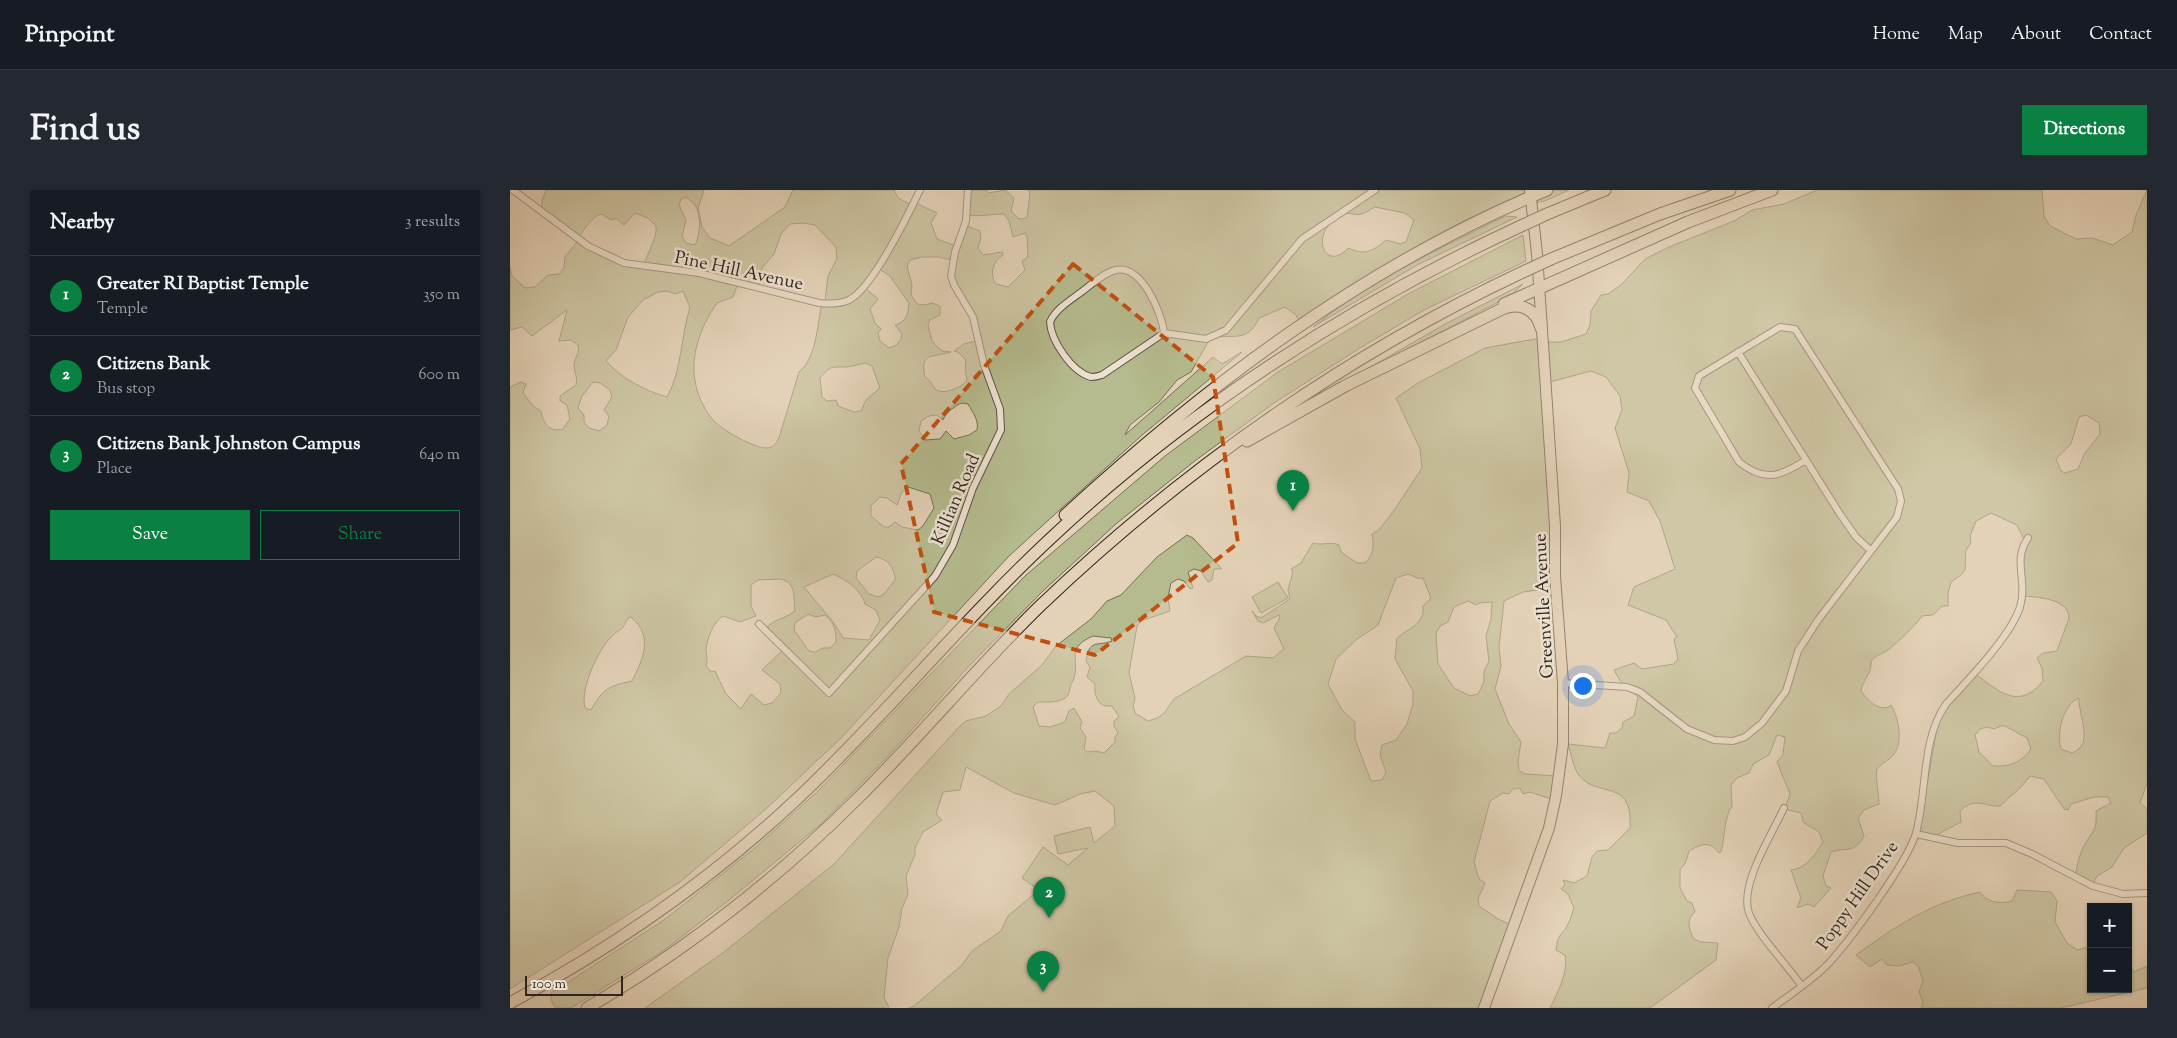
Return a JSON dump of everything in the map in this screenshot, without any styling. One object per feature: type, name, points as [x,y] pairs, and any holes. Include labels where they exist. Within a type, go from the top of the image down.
[{"type":"highway","points":[[510,1004],[571,969],[650,918],[755,836],[841,756],[1016,571],[1046,534],[1098,485],[1191,406],[1262,353],[1368,283],[1531,193],[1547,190]]},
{"type":"highway","points":[[1016,571],[1122,475],[1238,388],[1317,336],[1378,300],[1521,226],[1605,190]]},
{"type":"highway","points":[[587,1008],[694,938],[794,858],[875,781],[983,664],[1050,596],[1127,527],[1210,460],[1284,408],[1372,352],[1448,309],[1551,259],[1660,214],[1730,190]]},
{"type":"highway","points":[[1210,460],[1345,386],[1539,287],[1688,222],[1772,190]]},
{"type":"highway","points":[[1450,333],[1504,308],[1516,305],[1531,311],[1541,328]]},
{"type":"main road","name":"Greenville Avenue","points":[[1484,1008],[1549,828],[1556,796],[1563,744],[1564,683],[1555,584],[1555,526],[1531,193]]},
{"type":"street","name":"Pine Hill Avenue","points":[[513,190],[588,246],[624,263],[645,268],[699,273],[819,303],[833,304],[848,300],[861,290],[896,239],[920,190]]},
{"type":"street","name":"Killian Road","points":[[759,624],[829,693],[928,586],[953,545],[973,488],[996,444],[1002,421],[1000,409],[984,365],[972,317],[956,290],[951,276],[955,252],[966,221],[968,190]]},
{"type":"street","points":[[1164,333],[1162,321],[1149,292],[1132,274],[1123,270],[1114,271],[1101,278],[1053,316],[1050,322],[1050,330],[1055,341],[1071,363],[1081,372],[1092,377],[1102,375],[1164,333],[1206,339],[1226,330],[1302,238],[1375,190]]},
{"type":"street","points":[[1564,683],[1627,687],[1640,692],[1688,729],[1714,740],[1733,742],[1745,737],[1762,723],[1786,691],[1798,651],[1818,620],[1870,550],[1898,517],[1901,500],[1898,488],[1795,329],[1787,326],[1774,329],[1699,376],[1696,388],[1740,462],[1757,473],[1776,476],[1785,473],[1806,460]]},
{"type":"street","points":[[1738,352],[1856,537],[1870,550]]},
{"type":"street","name":"Poppy Hill Drive","points":[[1772,1008],[1829,963],[1894,873],[1916,834],[1930,750],[1940,714],[1946,704],[2000,641],[2016,618],[2023,590],[2019,552],[2028,538]]},
{"type":"street","points":[[1784,808],[1752,875],[1747,902],[1753,921],[1801,985]]},
{"type":"street","points":[[1916,834],[1958,843],[2006,843],[2093,886],[2123,894],[2147,893]]},
{"type":"highlighted area","points":[[1073,264],[1213,377],[1238,543],[1095,655],[934,612],[901,464]]},
{"type":"green space","points":[[546,190],[704,190],[698,208],[702,227],[710,238],[729,246],[785,207],[793,190],[894,190],[898,198],[913,206],[916,203],[937,213],[931,223],[937,239],[956,246],[964,225],[980,231],[981,238],[978,248],[983,255],[1002,252],[1003,255],[993,268],[993,276],[996,284],[1008,287],[1025,270],[1022,261],[1028,257],[1027,236],[1025,233],[1013,237],[1009,221],[1004,214],[966,215],[967,190],[986,190],[989,193],[1005,190],[1014,198],[1011,211],[1019,219],[1027,218],[1030,193],[1028,190],[1569,190],[1545,201],[1528,204],[1490,220],[1301,324],[1296,315],[1285,307],[1259,318],[1249,332],[1244,335],[1210,339],[1191,372],[1177,380],[1159,402],[1130,425],[1125,435],[1213,357],[1222,364],[1242,352],[1141,436],[1009,556],[840,739],[767,808],[680,882],[510,989],[510,387],[521,382],[526,384],[523,393],[534,407],[541,411],[547,426],[554,430],[563,429],[570,419],[567,405],[560,401],[560,396],[576,385],[577,379],[574,365],[578,353],[578,345],[571,340],[559,341],[567,310],[532,336],[522,327],[510,330],[510,267],[512,276],[525,288],[535,287],[548,275],[559,274],[564,268],[565,257],[580,238],[610,255],[644,265],[656,230],[656,226],[648,218],[635,213],[624,225],[616,218],[611,220],[602,214],[592,220],[579,237],[542,211],[542,201]],"holes":[[[686,197],[697,209],[700,225],[695,245],[686,243],[682,236],[686,220],[679,205],[681,199]],[[1375,207],[1405,213],[1414,220],[1406,242],[1400,244],[1386,240],[1377,247],[1364,252],[1348,248],[1340,255],[1332,256],[1327,253],[1323,248],[1322,240],[1331,222],[1345,214],[1365,213]],[[803,223],[815,225],[836,247],[837,259],[828,276],[825,301],[822,303],[813,349],[805,366],[799,372],[779,438],[773,446],[768,448],[739,438],[713,420],[698,394],[694,366],[697,344],[701,333],[717,303],[733,297],[739,281],[759,285],[762,268],[774,254],[781,234],[790,224]],[[922,257],[939,257],[951,260],[950,285],[972,320],[976,341],[964,344],[954,351],[958,352],[966,360],[967,380],[952,390],[939,391],[925,377],[924,363],[929,357],[951,352],[942,351],[932,341],[928,325],[930,320],[940,315],[940,306],[932,303],[925,305],[917,304],[911,295],[912,285],[907,266],[910,260]],[[878,268],[890,276],[909,303],[906,317],[902,322],[895,325],[902,334],[901,340],[895,346],[889,348],[880,341],[878,333],[881,329],[875,323],[870,309],[878,299],[864,287]],[[667,291],[675,294],[683,291],[690,307],[676,376],[667,397],[634,383],[606,361],[616,350],[628,317],[643,300],[658,292]],[[865,363],[872,366],[880,388],[866,400],[861,411],[854,412],[838,406],[836,400],[827,401],[822,397],[820,378],[833,367],[847,367]],[[593,382],[600,383],[610,390],[612,397],[604,410],[609,416],[607,425],[599,431],[589,428],[584,422],[584,415],[578,408],[582,396]],[[962,403],[968,404],[974,414],[977,430],[969,435],[954,439],[946,431],[940,439],[925,440],[919,431],[921,421],[929,416],[937,415],[943,420],[954,407]],[[908,487],[930,494],[934,508],[923,526],[918,530],[902,527],[895,522],[889,527],[884,527],[871,516],[871,506],[880,497],[887,498],[897,505],[902,492]],[[876,557],[890,565],[894,572],[895,580],[884,594],[878,597],[869,594],[856,578],[857,571]],[[833,574],[848,582],[857,590],[865,604],[876,610],[880,620],[869,640],[843,638],[834,623],[804,587]],[[780,579],[792,587],[795,611],[773,622],[765,629],[783,650],[762,670],[780,684],[781,693],[772,703],[764,705],[751,694],[741,709],[726,694],[715,671],[711,672],[706,666],[706,649],[712,630],[720,618],[723,616],[740,622],[756,616],[751,606],[751,585],[758,580]],[[808,614],[816,617],[825,615],[834,627],[836,642],[830,648],[822,648],[816,652],[809,651],[794,630],[795,623]],[[631,617],[638,624],[642,632],[644,640],[643,656],[636,673],[632,681],[612,687],[603,693],[591,710],[585,708],[584,700],[587,681],[595,661],[606,643],[624,626],[628,618]]]},
{"type":"green space","points":[[1817,190],[2042,190],[2044,216],[2050,226],[2076,239],[2092,238],[2113,245],[2132,232],[2136,215],[2147,190],[2147,783],[2140,803],[2147,809],[2147,833],[2124,848],[2112,867],[2097,876],[2092,886],[2075,876],[2082,850],[2095,827],[2096,811],[2111,803],[2108,797],[2094,797],[2071,804],[2068,810],[2064,809],[2044,779],[2030,776],[2000,806],[1980,803],[1971,804],[1960,811],[1961,822],[1933,837],[1920,834],[1919,831],[1937,728],[1948,703],[1973,672],[1999,691],[2008,695],[2016,697],[2034,690],[2043,681],[2042,668],[2037,658],[2043,653],[2057,651],[2069,618],[2068,611],[2058,603],[2043,598],[2023,596],[2019,550],[2025,541],[2017,525],[1991,513],[1976,521],[1970,536],[1971,543],[1966,550],[1965,569],[1962,574],[1951,582],[1948,593],[1948,606],[1942,606],[1933,615],[1922,616],[1897,643],[1871,661],[1870,670],[1861,691],[1874,705],[1883,708],[1891,705],[1899,730],[1897,749],[1877,769],[1879,804],[1864,810],[1858,818],[1864,836],[1853,848],[1831,852],[1823,876],[1826,886],[1831,888],[1814,907],[1808,904],[1797,908],[1801,898],[1791,870],[1806,864],[1823,842],[1819,832],[1803,822],[1801,813],[1785,809],[1790,794],[1777,762],[1783,755],[1785,737],[1777,735],[1769,755],[1753,764],[1749,773],[1737,778],[1731,785],[1732,806],[1726,821],[1721,852],[1719,853],[1712,846],[1705,844],[1689,851],[1685,864],[1680,869],[1680,888],[1687,901],[1692,903],[1695,912],[1689,921],[1693,938],[1700,942],[1718,943],[1716,960],[1650,1008],[1550,1008],[1562,982],[1566,961],[1565,955],[1556,950],[1557,944],[1574,908],[1568,894],[1561,889],[1565,885],[1563,880],[1574,883],[1587,876],[1592,857],[1597,851],[1608,850],[1630,828],[1626,801],[1612,791],[1586,782],[1578,774],[1568,744],[1605,748],[1610,733],[1616,733],[1622,728],[1623,722],[1634,716],[1638,697],[1621,682],[1614,670],[1634,663],[1642,669],[1674,664],[1678,659],[1674,639],[1677,637],[1666,620],[1628,605],[1634,587],[1675,569],[1660,521],[1649,501],[1627,492],[1629,473],[1615,428],[1622,410],[1620,396],[1606,377],[1591,371],[1550,382],[1560,587],[1523,592],[1504,601],[1499,647],[1501,666],[1495,689],[1509,724],[1521,742],[1518,761],[1519,770],[1525,774],[1558,776],[1554,800],[1530,792],[1523,794],[1520,788],[1513,789],[1509,794],[1503,793],[1490,801],[1474,862],[1479,879],[1485,883],[1478,899],[1479,906],[1498,919],[1512,925],[1483,1008],[909,1008],[914,1006],[962,965],[972,951],[1001,931],[1008,916],[1039,890],[1022,878],[1043,847],[1068,865],[1088,848],[1058,854],[1054,836],[1090,827],[1094,843],[1115,826],[1114,806],[1095,791],[1080,794],[1055,805],[1014,793],[966,767],[960,790],[943,792],[936,814],[942,820],[923,832],[915,848],[915,855],[906,876],[908,894],[902,908],[899,927],[888,958],[884,997],[889,1008],[645,1008],[724,952],[834,864],[959,727],[966,721],[986,716],[1001,706],[1009,694],[1042,665],[1056,646],[1091,619],[1107,601],[1121,595],[1157,557],[1187,535],[1193,538],[1222,569],[1214,569],[1212,580],[1208,582],[1201,571],[1194,569],[1188,572],[1193,588],[1190,589],[1184,581],[1178,579],[1171,583],[1168,597],[1170,611],[1141,621],[1137,626],[1129,673],[1135,698],[1133,707],[1136,714],[1148,721],[1158,717],[1164,713],[1174,699],[1246,656],[1273,658],[1284,649],[1274,628],[1280,618],[1279,615],[1263,623],[1258,621],[1252,611],[1261,618],[1290,599],[1288,590],[1293,572],[1291,569],[1301,563],[1313,543],[1333,543],[1339,545],[1341,552],[1357,563],[1365,563],[1373,550],[1372,534],[1379,530],[1395,509],[1422,468],[1420,449],[1396,398],[1418,383],[1485,348],[1546,337],[1547,342],[1561,342],[1586,334],[1590,325],[1591,311],[1601,295],[1608,294],[1621,285],[1645,259],[1669,247],[1734,221],[1752,210],[1784,204]],"holes":[[[2086,415],[2099,423],[2100,434],[2085,453],[2078,469],[2065,473],[2061,471],[2056,459],[2071,444],[2079,417]],[[1408,574],[1417,578],[1423,578],[1431,598],[1423,606],[1419,622],[1397,638],[1395,659],[1413,691],[1413,704],[1407,724],[1396,740],[1382,745],[1380,755],[1386,772],[1382,780],[1371,781],[1355,739],[1355,722],[1342,710],[1328,684],[1336,659],[1357,639],[1378,625],[1396,578]],[[1468,601],[1476,605],[1492,602],[1491,619],[1486,636],[1489,661],[1484,671],[1484,682],[1478,694],[1470,696],[1454,688],[1438,664],[1436,633],[1440,626],[1448,622],[1454,607]],[[1093,636],[1111,638],[1112,641],[1092,646],[1086,661],[1090,667],[1087,677],[1095,684],[1096,697],[1103,705],[1112,706],[1119,717],[1114,721],[1114,726],[1118,733],[1115,737],[1115,742],[1104,753],[1096,751],[1087,752],[1084,749],[1086,737],[1080,728],[1082,722],[1074,708],[1069,711],[1065,722],[1050,727],[1039,726],[1033,707],[1038,702],[1062,700],[1067,696],[1074,678],[1076,650],[1084,640]],[[2079,698],[2084,729],[2083,743],[2079,749],[2072,753],[2061,749],[2059,736],[2062,720],[2069,706]],[[2005,726],[2027,738],[2031,749],[2019,761],[2004,766],[1993,766],[1979,752],[1975,735],[1980,729],[1987,727],[1994,729]]]},
{"type":"green space","points":[[1505,216],[1517,217],[1417,265],[1313,327],[1358,294],[1406,266]]},
{"type":"green space","points":[[1523,235],[1526,261],[1424,310],[1274,403],[1196,460],[1117,523],[1043,591],[970,665],[889,755],[821,824],[729,900],[663,951],[571,1008],[555,1008],[551,1000],[551,993],[664,920],[755,848],[819,790],[1025,576],[1165,456],[1278,372],[1408,294]]},
{"type":"green space","points":[[1523,284],[1510,296],[1344,382],[1449,322]]},
{"type":"green space","points":[[1278,582],[1288,598],[1261,613],[1252,597]]},
{"type":"green space","points":[[2017,890],[2051,892],[2057,901],[2055,922],[2067,943],[2077,950],[2087,947],[2087,993],[2126,993],[2061,1008],[1921,1008],[1923,1002],[1919,992],[1923,981],[1918,966],[1913,962],[1899,966],[1887,965],[1882,959],[1870,967],[1856,955],[1900,925],[1945,902],[1980,892],[1990,900],[1999,902],[2012,901]]},
{"type":"green space","points":[[2147,966],[2147,988],[2132,991],[2132,969],[2134,972]]},
{"type":"place","name":"Greater RI Baptist Temple","points":[[1293,511]]},
{"type":"place","name":"Citizens Bank","points":[[1049,918]]},
{"type":"place","name":"Citizens Bank Johnston Campus","points":[[1043,992]]}]
